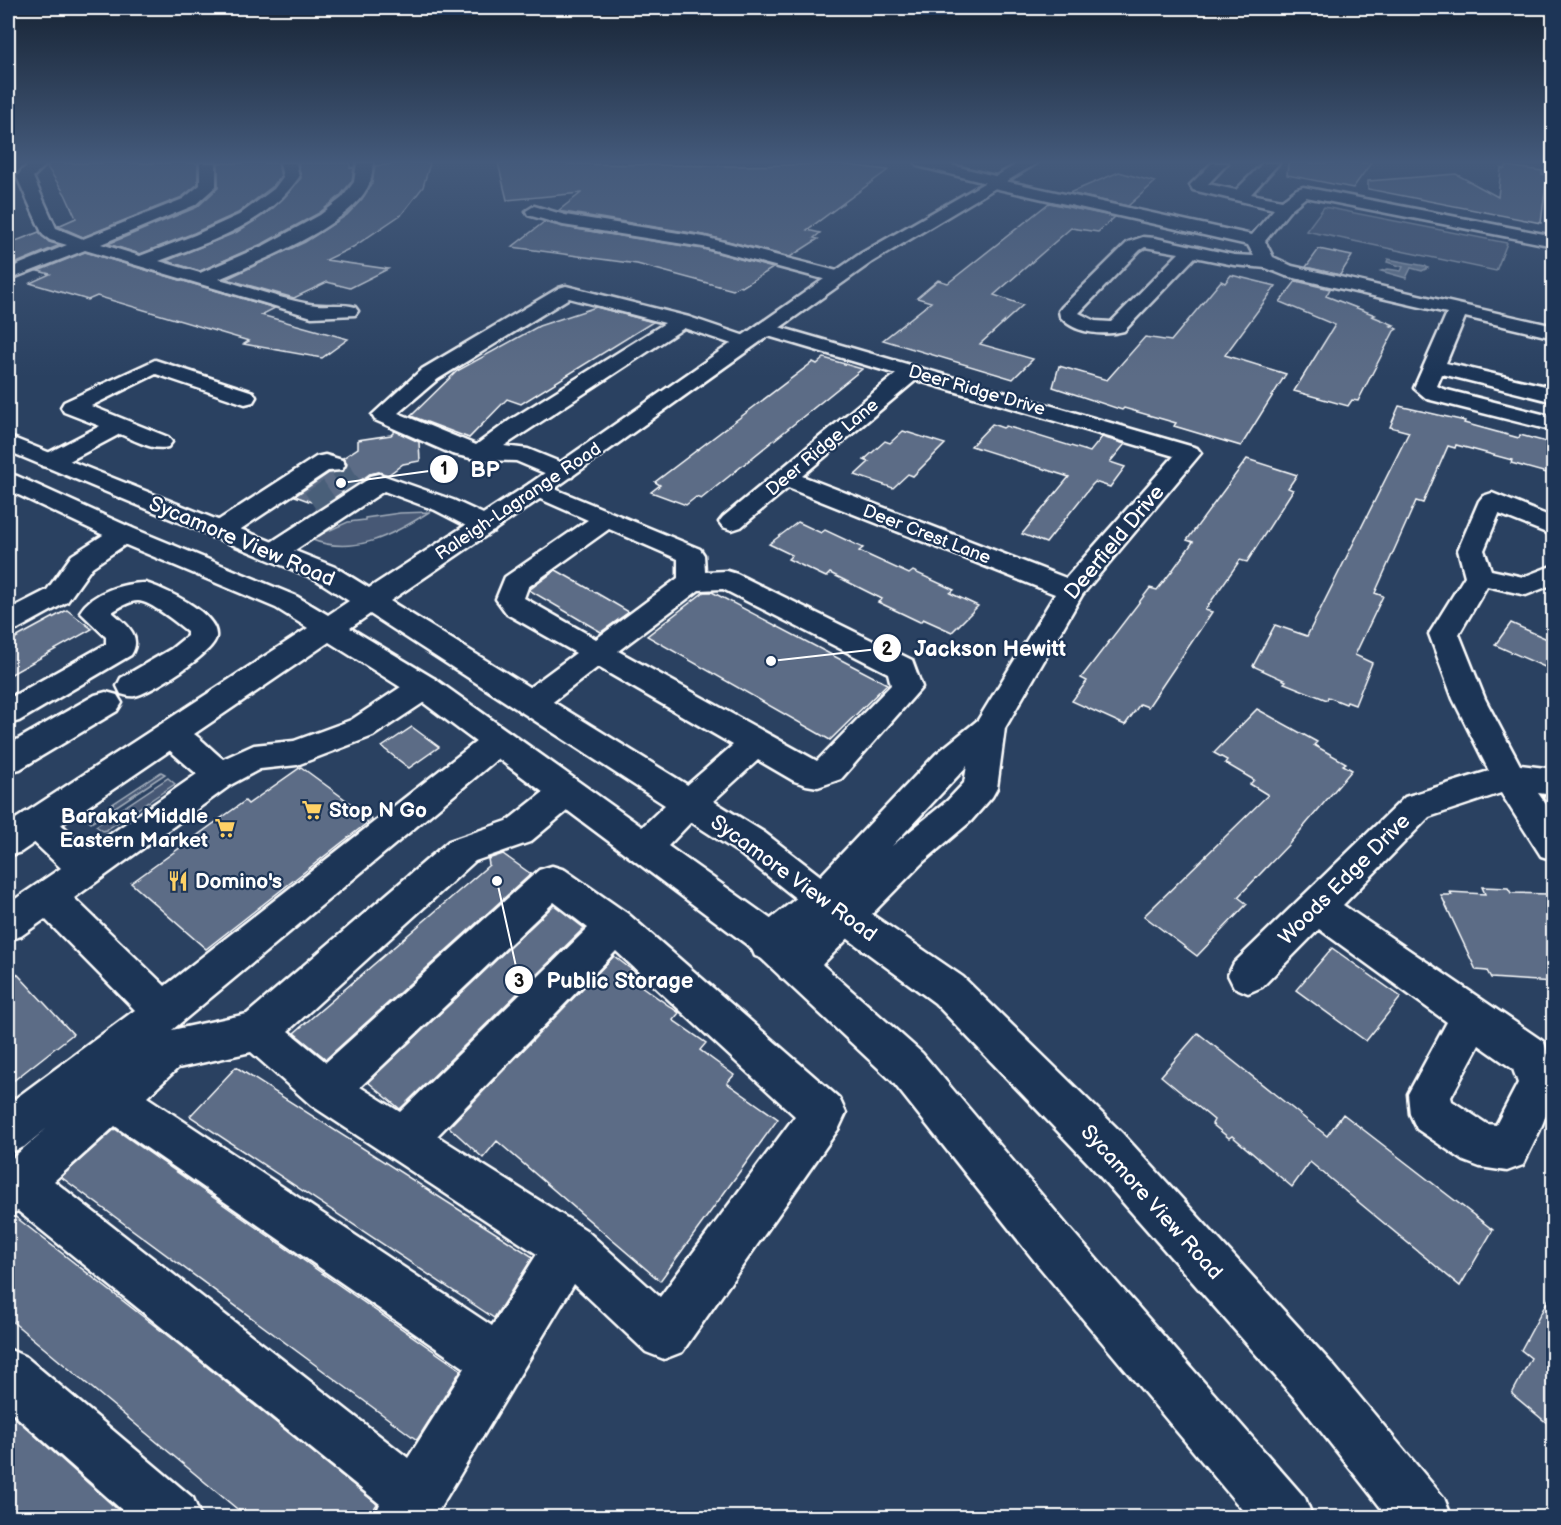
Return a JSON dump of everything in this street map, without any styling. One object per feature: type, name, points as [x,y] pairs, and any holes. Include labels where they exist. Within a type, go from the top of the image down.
[{"type":"street","points":[[53,234],[140,262],[312,311],[348,311]]},
{"type":"street","points":[[8,275],[111,234]]},
{"type":"street","points":[[140,262],[206,234]]},
{"type":"street","points":[[200,279],[296,234]]},
{"type":"street","points":[[654,234],[704,242],[838,277]]},
{"type":"street","name":"Raleigh-Lagrange Road","points":[[22,833],[485,525],[838,277],[904,234]]},
{"type":"street","points":[[1251,234],[1260,236],[1259,253],[1267,263]]},
{"type":"street","points":[[1519,234],[1554,241]]},
{"type":"street","points":[[1191,251],[1117,327],[1097,328],[1078,322],[1070,316],[1069,311],[1134,246],[1143,242],[1155,243],[1234,260],[1267,263],[1286,270],[1554,332]]},
{"type":"street","name":"Deer Ridge Drive","points":[[480,453],[460,449],[383,415],[430,374],[566,292],[682,321],[913,372],[1189,453]]},
{"type":"street","points":[[1458,311],[1425,388],[1435,394],[1554,424]]},
{"type":"street","points":[[480,453],[518,425],[682,321]]},
{"type":"street","points":[[160,442],[72,407],[155,366],[245,396]]},
{"type":"street","points":[[1433,366],[1554,395]]},
{"type":"street","name":"Deer Ridge Lane","points":[[732,522],[913,372]]},
{"type":"street","points":[[51,461],[118,426]]},
{"type":"street","name":"Sycamore View Road","points":[[8,443],[325,573],[752,843],[834,907],[949,990],[1106,1149],[1315,1383],[1424,1518]]},
{"type":"street","points":[[480,453],[520,454],[563,472]]},
{"type":"street","name":"Deerfield Drive","points":[[782,955],[834,907],[910,852],[959,811],[980,788],[989,728],[1071,590],[1189,453]]},
{"type":"street","points":[[220,531],[325,462],[333,465]]},
{"type":"street","name":"Deer Crest Lane","points":[[784,478],[1071,590]]},
{"type":"street","name":"Sycamore View Road","points":[[8,481],[123,534],[286,602],[424,687],[759,932],[907,1067],[1054,1247],[1285,1518]]},
{"type":"street","points":[[274,552],[308,513],[380,482],[444,505],[485,525]]},
{"type":"street","points":[[538,489],[691,555],[692,581]]},
{"type":"street","points":[[1554,528],[1492,501],[1471,550],[1479,576],[1444,634],[1469,699],[1509,777],[1554,846]]},
{"type":"street","points":[[262,503],[308,513]]},
{"type":"street","points":[[8,1131],[164,1012],[492,738],[530,703],[598,653],[692,581],[727,580],[901,667],[907,687],[829,770],[818,774],[806,772],[756,742],[598,653],[517,607],[510,599],[515,583],[606,519]]},
{"type":"street","points":[[8,622],[57,596],[82,561],[123,534]]},
{"type":"street","points":[[1479,576],[1526,586],[1554,573]]},
{"type":"street","points":[[8,713],[121,648],[120,634],[94,612],[106,603],[128,593],[147,591],[197,624],[202,634],[194,649],[8,760]]},
{"type":"street","points":[[8,924],[220,775],[254,757],[297,753],[362,728],[424,687]]},
{"type":"street","points":[[171,734],[220,775]]},
{"type":"street","points":[[644,847],[756,742]]},
{"type":"street","name":"Woods Edge Drive","points":[[1248,975],[1417,807],[1509,777],[1554,782]]},
{"type":"street","points":[[567,792],[518,832],[488,840],[462,851],[258,1030],[167,1051],[13,1187],[408,1508],[569,1247]]},
{"type":"street","points":[[22,833],[87,869]]},
{"type":"street","points":[[258,1030],[326,1090],[569,1247],[664,1334],[824,1113],[615,926],[552,881],[326,1090]]},
{"type":"street","points":[[48,897],[164,1012]]},
{"type":"street","points":[[1317,907],[1473,1016]]},
{"type":"street","points":[[404,1140],[615,926]]},
{"type":"street","points":[[112,1099],[499,1361]]},
{"type":"street","points":[[8,1375],[173,1518]]},
{"type":"shaded area","points":[[1321,234],[1462,234],[1507,243],[1496,271]]},
{"type":"shaded area","points":[[1388,259],[1428,268],[1422,271],[1411,268],[1406,278],[1381,271],[1388,269],[1401,271],[1403,267],[1387,262]]},
{"type":"shaded area","points":[[429,512],[372,541],[342,546],[310,539],[348,522],[365,520],[365,518]]},
{"type":"shaded area","points":[[161,772],[165,774],[91,823],[88,820]]},
{"type":"shaded area","points":[[168,778],[175,784],[106,830],[103,831],[96,826]]},
{"type":"building","points":[[33,234],[41,234],[49,242],[60,245],[14,264],[8,262],[8,244]]},
{"type":"building","points":[[132,234],[191,234],[140,254],[108,244]]},
{"type":"building","points":[[232,234],[280,234],[200,271],[166,261]]},
{"type":"building","points":[[317,234],[372,234],[353,247],[326,260],[388,269],[350,288],[327,282],[294,298],[226,279]]},
{"type":"building","points":[[528,234],[609,234],[703,249],[773,268],[733,290],[637,264],[512,247]]},
{"type":"building","points":[[699,234],[819,234],[814,238],[818,239],[790,257]]},
{"type":"building","points":[[1010,234],[1064,234],[994,295],[1023,305],[980,344],[1033,359],[1013,379],[883,340],[931,302],[917,298],[938,280],[948,283]]},
{"type":"building","points":[[1319,249],[1352,256],[1340,275],[1306,267]]},
{"type":"building","points":[[85,252],[275,308],[261,315],[348,339],[322,358],[244,344],[249,341],[97,296],[88,300],[30,283],[50,274],[38,271]]},
{"type":"building","points":[[1231,275],[1276,286],[1225,355],[1286,374],[1241,446],[1174,426],[1176,423],[1124,408],[1122,410],[1053,387],[1059,366],[1107,380],[1145,337],[1171,341],[1221,281],[1225,283]]},
{"type":"building","points":[[1296,281],[1330,289],[1326,296],[1375,315],[1372,316],[1394,325],[1391,326],[1397,329],[1358,401],[1352,400],[1348,406],[1294,391],[1335,325],[1280,302]]},
{"type":"building","points":[[596,307],[653,322],[521,404],[507,399],[469,438],[411,416],[457,371],[539,326]]},
{"type":"building","points":[[824,358],[862,369],[701,499],[696,497],[686,505],[651,492],[660,485],[655,482],[813,362],[817,364]]},
{"type":"building","points":[[1399,406],[1465,421],[1464,423],[1519,438],[1520,435],[1554,444],[1554,475],[1511,463],[1512,460],[1456,445],[1455,448],[1448,446],[1423,503],[1416,501],[1375,593],[1383,596],[1355,655],[1372,663],[1355,705],[1328,697],[1327,700],[1284,683],[1286,681],[1253,666],[1275,625],[1307,636],[1409,432],[1390,427]]},
{"type":"building","points":[[992,424],[1003,428],[1006,426],[1090,452],[1102,437],[1125,444],[1110,462],[1125,467],[1110,487],[1095,482],[1046,543],[1022,534],[1069,477],[971,446]]},
{"type":"building","points":[[395,431],[419,442],[420,461],[403,464],[388,475],[379,472],[370,474],[322,506],[295,496],[329,473],[344,471],[347,464],[343,458],[358,448],[358,440],[391,435]]},
{"type":"building","points":[[903,431],[945,444],[913,476],[908,474],[893,488],[855,475],[869,462],[864,460],[885,441],[890,443]]},
{"type":"building","points":[[1247,459],[1297,475],[1288,488],[1293,490],[1247,562],[1240,560],[1205,610],[1212,612],[1148,707],[1140,704],[1125,725],[1072,701],[1087,681],[1081,678],[1150,588],[1157,590],[1172,571],[1193,542],[1187,540]]},
{"type":"building","points":[[798,522],[821,533],[825,530],[863,548],[859,551],[909,574],[913,571],[954,590],[950,593],[978,606],[952,632],[923,619],[920,622],[878,602],[882,599],[830,573],[826,577],[788,559],[792,555],[769,544]]},
{"type":"building","points":[[556,570],[629,612],[601,632],[529,590]]},
{"type":"building","points":[[704,592],[712,592],[887,684],[830,740],[647,636]]},
{"type":"building","points":[[67,610],[92,629],[8,676],[8,642]]},
{"type":"building","points":[[1511,623],[1554,642],[1554,671],[1495,645]]},
{"type":"building","points":[[1257,709],[1317,742],[1314,745],[1346,763],[1343,765],[1352,770],[1289,844],[1238,897],[1247,904],[1197,956],[1144,916],[1268,795],[1250,784],[1254,780],[1225,763],[1227,760],[1214,753]]},
{"type":"building","name":"Stop N Go","points":[[412,727],[439,747],[409,768],[382,747]]},
{"type":"building","points":[[301,767],[372,819],[206,949],[131,883],[245,801],[248,804]]},
{"type":"building","points":[[503,854],[531,874],[326,1059],[294,1033],[489,865],[488,859]]},
{"type":"building","points":[[1482,887],[1508,888],[1511,893],[1549,894],[1554,905],[1554,982],[1491,978],[1487,971],[1476,970],[1441,895],[1452,895],[1450,892],[1485,894]]},
{"type":"building","points":[[554,905],[584,928],[400,1109],[368,1082]]},
{"type":"building","points":[[1332,948],[1401,997],[1366,1041],[1296,990]]},
{"type":"building","points":[[614,956],[646,981],[641,986],[679,1013],[673,1020],[706,1043],[700,1050],[734,1075],[727,1083],[778,1119],[660,1281],[497,1141],[483,1158],[449,1127]]},
{"type":"building","points":[[8,964],[73,1034],[8,1085]]},
{"type":"building","points":[[1198,1033],[1327,1136],[1343,1114],[1493,1230],[1460,1286],[1310,1162],[1292,1187],[1232,1136],[1229,1138],[1212,1124],[1214,1120],[1161,1076]]},
{"type":"building","points":[[236,1067],[533,1257],[494,1318],[190,1116]]},
{"type":"building","points":[[115,1129],[461,1370],[417,1440],[61,1177]]},
{"type":"building","points":[[13,1215],[191,1354],[377,1504],[368,1518],[248,1518],[8,1318],[8,1217]]},
{"type":"building","points":[[1554,1289],[1554,1429],[1512,1394],[1531,1358],[1521,1350]]},
{"type":"building","points":[[8,1412],[12,1415],[127,1518],[8,1518]]},
{"type":"tunnel","points":[[311,502],[355,473]]},
{"type":"place","name":"BP","points":[[341,483]]},
{"type":"place","name":"Jackson Hewitt","points":[[771,661]]},
{"type":"place","name":"Stop N Go","points":[[312,810]]},
{"type":"place","name":"Barakat Middle Eastern Market","points":[[225,828]]},
{"type":"place","name":"Domino's","points":[[178,881]]},
{"type":"place","name":"Public Storage","points":[[497,881]]}]
